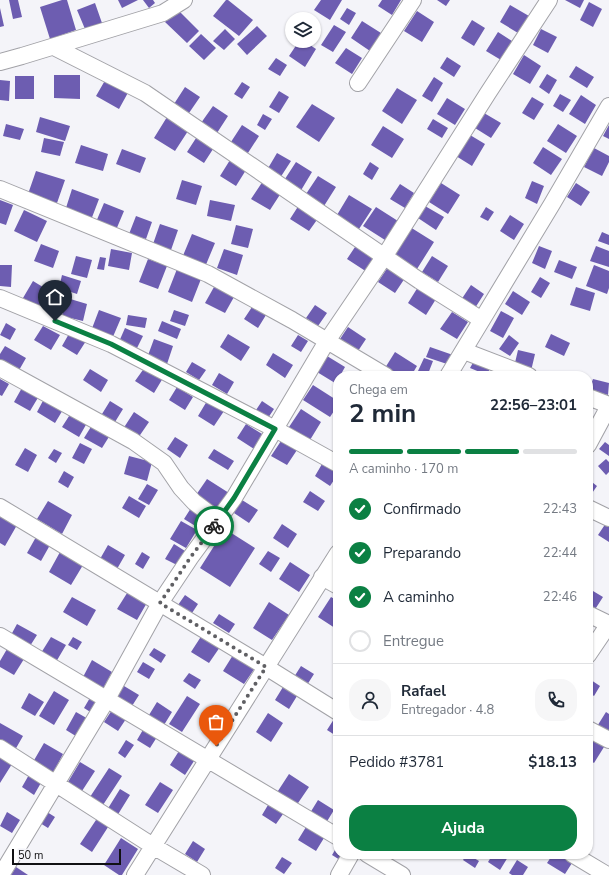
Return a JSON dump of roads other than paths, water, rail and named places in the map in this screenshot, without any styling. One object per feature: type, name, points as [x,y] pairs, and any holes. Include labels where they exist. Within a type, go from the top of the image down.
[{"type":"street","points":[[0,62],[163,13],[184,0]]},
{"type":"street","points":[[358,83],[413,0]]},
{"type":"street","points":[[1,875],[107,699],[160,603],[190,558],[234,498],[327,341],[384,257],[549,0]]},
{"type":"street","points":[[54,47],[145,93],[420,282],[482,320]]},
{"type":"street","points":[[451,371],[609,106]]},
{"type":"street","points":[[0,189],[208,274],[292,320],[378,371]]},
{"type":"street","points":[[0,298],[111,344],[275,429],[333,461]]},
{"type":"street","points":[[464,351],[516,371]]},
{"type":"street","points":[[0,368],[133,441],[164,463],[181,488],[194,502],[218,520]]},
{"type":"street","points":[[593,399],[609,406],[593,436]]},
{"type":"street","points":[[0,506],[333,709]]},
{"type":"street","points":[[593,510],[609,518]]},
{"type":"street","points":[[135,875],[333,560]]},
{"type":"street","points":[[322,577],[333,583]]},
{"type":"street","points":[[593,616],[609,624],[593,648]]},
{"type":"street","points":[[0,636],[333,834]]},
{"type":"street","points":[[593,732],[609,740]]},
{"type":"street","points":[[0,748],[153,846],[202,875]]},
{"type":"street","points":[[339,875],[348,859]]},
{"type":"street","points":[[375,859],[402,875]]},
{"type":"street","points":[[580,859],[607,875]]}]
